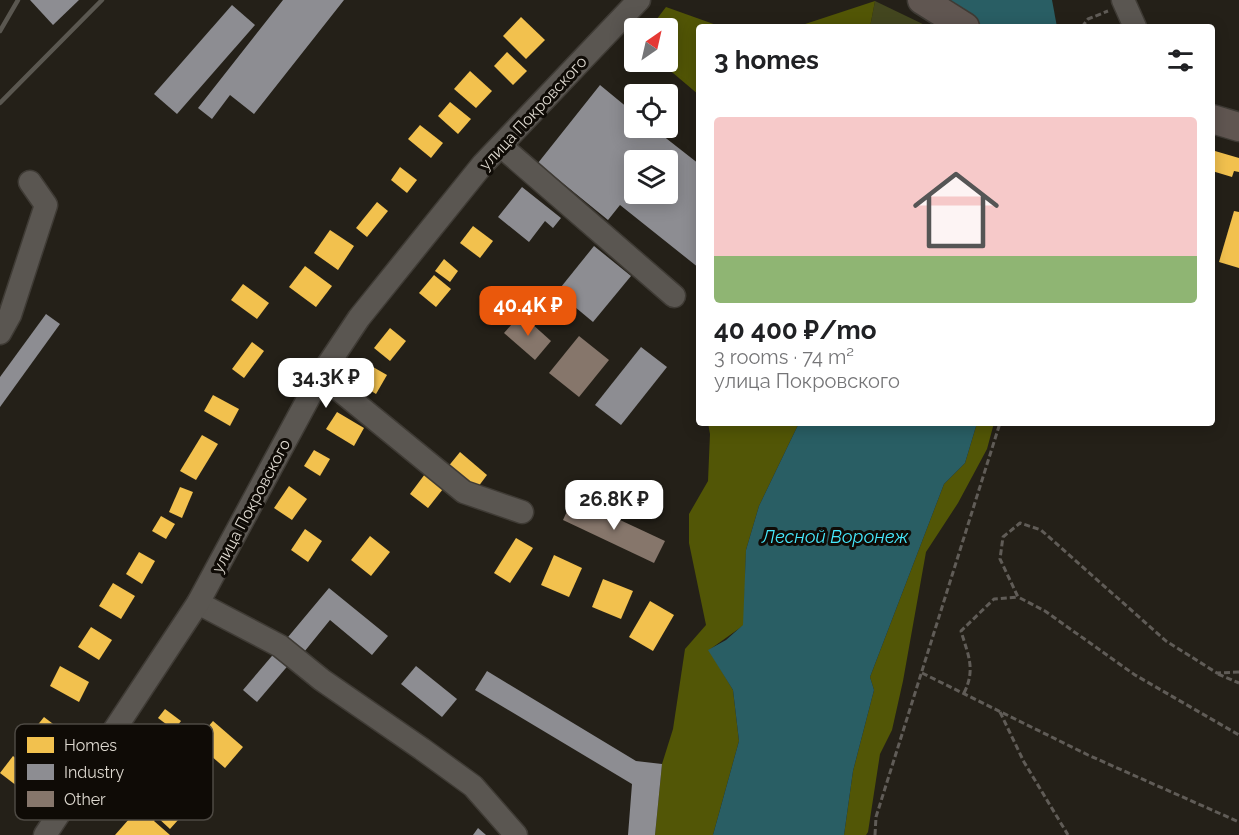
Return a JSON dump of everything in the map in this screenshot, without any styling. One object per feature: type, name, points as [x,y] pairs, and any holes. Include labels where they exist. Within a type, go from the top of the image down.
[{"type":"main road","points":[[922,0],[960,24]]},
{"type":"main road","points":[[1215,120],[1239,127]]},
{"type":"street","name":"улица Покровского","points":[[119,724],[198,603],[321,375],[359,318],[501,146],[639,0]]},
{"type":"street","points":[[501,146],[674,296]]},
{"type":"street","points":[[0,333],[10,315],[46,205],[30,182]]},
{"type":"street","points":[[321,375],[464,492],[522,512]]},
{"type":"street","points":[[198,603],[280,646],[322,680],[422,748],[473,786],[516,835]]},
{"type":"street","name":"улица Покровского","points":[[48,834],[57,820]]},
{"type":"path","points":[[1084,24],[1088,19],[1128,12]]},
{"type":"path","points":[[875,835],[876,817],[999,426]]},
{"type":"path","points":[[1018,597],[1000,559],[1003,537],[1020,523],[1041,530],[1167,641],[1216,673],[1239,683]]},
{"type":"path","points":[[964,693],[971,680],[971,666],[961,631],[994,599],[1018,597],[1045,611],[1135,675],[1239,735]]},
{"type":"path","points":[[1216,673],[1239,672]]},
{"type":"path","points":[[922,673],[1088,754],[1239,822]]},
{"type":"path","points":[[999,711],[1023,762],[1068,835]]},
{"type":"green space","points":[[875,1],[923,24],[871,24]]},
{"type":"shaded area","points":[[875,1],[871,24],[805,24]]},
{"type":"shaded area","points":[[666,7],[714,24],[696,24],[696,92],[672,72],[678,72],[678,18],[658,18]]},
{"type":"shaded area","points":[[709,426],[798,426],[759,506],[746,550],[744,625],[709,650],[733,690],[739,741],[713,835],[655,835],[662,764],[673,729],[685,649],[706,625],[689,543],[689,514],[708,481]]},
{"type":"shaded area","points":[[976,426],[993,426],[987,449],[958,503],[926,552],[892,730],[880,754],[868,832],[866,835],[844,835],[853,771],[874,690],[870,677],[944,484],[965,463]]},
{"type":"water","points":[[943,0],[1052,0],[1056,24],[937,24]]},
{"type":"water","name":"Лесной Воронеж","points":[[798,426],[976,426],[965,463],[944,484],[870,677],[874,690],[853,771],[844,835],[713,835],[739,741],[733,690],[708,650],[726,640],[743,625],[746,550],[759,506]]},
{"type":"building: Homes","points":[[521,17],[545,40],[526,59],[503,36]]},
{"type":"building: Homes","points":[[507,52],[527,71],[513,85],[494,66]]},
{"type":"building: Homes","points":[[470,71],[492,91],[476,108],[454,89]]},
{"type":"building: Homes","points":[[450,102],[471,119],[458,134],[438,116]]},
{"type":"building: Homes","points":[[420,125],[443,143],[431,158],[408,139]]},
{"type":"building: Homes","points":[[1215,151],[1239,158],[1239,172],[1234,171],[1232,177],[1215,172]]},
{"type":"building: Homes","points":[[400,167],[417,180],[407,193],[391,180]]},
{"type":"building: Homes","points":[[377,202],[388,211],[367,237],[356,228]]},
{"type":"building: Homes","points":[[1234,211],[1239,212],[1239,268],[1219,262]]},
{"type":"building: Homes","points":[[473,226],[493,241],[480,258],[460,243]]},
{"type":"building: Homes","points":[[330,230],[354,246],[338,270],[314,253]]},
{"type":"building: Homes","points":[[444,259],[458,271],[450,282],[435,271]]},
{"type":"building: Homes","points":[[305,266],[332,286],[316,307],[289,287]]},
{"type":"building: Homes","points":[[434,275],[451,289],[436,307],[419,293]]},
{"type":"building: Homes","points":[[243,284],[269,303],[257,319],[231,300]]},
{"type":"building: Homes","points":[[390,328],[406,341],[390,361],[374,348]]},
{"type":"building: Homes","points":[[252,342],[264,351],[244,378],[232,369]]},
{"type":"building: Homes","points":[[366,363],[387,375],[376,394],[355,381]]},
{"type":"building: Homes","points":[[213,395],[239,409],[230,426],[204,411]]},
{"type":"building: Homes","points":[[337,412],[364,428],[354,446],[326,429]]},
{"type":"building: Homes","points":[[202,435],[218,444],[196,480],[180,471]]},
{"type":"building: Homes","points":[[314,450],[330,459],[320,476],[304,466]]},
{"type":"building: Homes","points":[[460,452],[487,475],[475,491],[447,468]]},
{"type":"building: Homes","points":[[425,474],[443,489],[428,508],[410,494]]},
{"type":"building: Homes","points":[[289,486],[307,499],[292,520],[274,508]]},
{"type":"building: Homes","points":[[180,487],[193,492],[182,518],[169,512]]},
{"type":"building: Homes","points":[[161,516],[175,524],[166,539],[152,531]]},
{"type":"building: Homes","points":[[305,529],[322,541],[308,562],[291,550]]},
{"type":"building: Homes","points":[[370,536],[390,552],[371,576],[351,560]]},
{"type":"building: Homes","points":[[516,538],[533,548],[510,583],[494,573]]},
{"type":"building: Homes","points":[[139,552],[155,561],[142,584],[126,574]]},
{"type":"building: Homes","points":[[554,555],[582,568],[569,597],[541,585]]},
{"type":"building: Homes","points":[[603,579],[633,591],[621,619],[592,607]]},
{"type":"building: Homes","points":[[113,583],[135,596],[121,619],[99,606]]},
{"type":"building: Homes","points":[[650,601],[674,615],[653,651],[629,637]]},
{"type":"building: Homes","points":[[91,627],[112,640],[99,660],[78,647]]},
{"type":"building: Homes","points":[[60,666],[89,682],[79,702],[50,686]]},
{"type":"building: Homes","points":[[165,709],[181,721],[179,724],[166,724],[158,718]]},
{"type":"building: Homes","points":[[44,717],[53,724],[38,724]]},
{"type":"building: Homes","points":[[213,721],[243,747],[225,768],[213,758],[213,724],[210,724]]},
{"type":"building: Homes","points":[[13,756],[15,758],[15,784],[0,773]]},
{"type":"building: Homes","points":[[128,820],[155,820],[170,835],[115,835]]},
{"type":"building: Homes","points":[[160,820],[178,820],[170,829]]},
{"type":"building: Industry","points":[[30,0],[79,0],[53,25]]},
{"type":"building: Industry","points":[[283,0],[344,0],[254,114],[230,95],[212,119],[198,108]]},
{"type":"building: Industry","points":[[232,5],[255,25],[177,114],[154,94]]},
{"type":"building: Industry","points":[[600,85],[624,105],[624,138],[666,138],[696,162],[696,266],[620,205],[608,220],[538,163]]},
{"type":"building: Industry","points":[[522,187],[561,218],[553,228],[545,221],[529,242],[498,217]]},
{"type":"building: Industry","points":[[594,246],[631,276],[593,322],[557,292]]},
{"type":"building: Industry","points":[[46,314],[60,324],[0,407],[0,377]]},
{"type":"building: Industry","points":[[641,347],[667,367],[621,425],[595,405]]},
{"type":"building: Industry","points":[[329,588],[388,636],[372,655],[330,620],[300,657],[283,643]]},
{"type":"building: Industry","points":[[277,650],[291,662],[257,702],[243,690]]},
{"type":"building: Industry","points":[[416,666],[457,699],[442,717],[401,684]]},
{"type":"building: Industry","points":[[487,671],[636,761],[662,764],[655,835],[628,835],[632,784],[475,690]]},
{"type":"building: Industry","points":[[478,828],[486,835],[473,835]]},
{"type":"building: Other","points":[[521,314],[551,341],[535,360],[504,333]]},
{"type":"building: Other","points":[[579,336],[609,360],[579,397],[549,373]]},
{"type":"building: Other","points":[[573,498],[665,541],[654,563],[563,520]]},
{"type":"railway","points":[[0,31],[18,0]]},
{"type":"railway","points":[[0,103],[102,0]]}]
